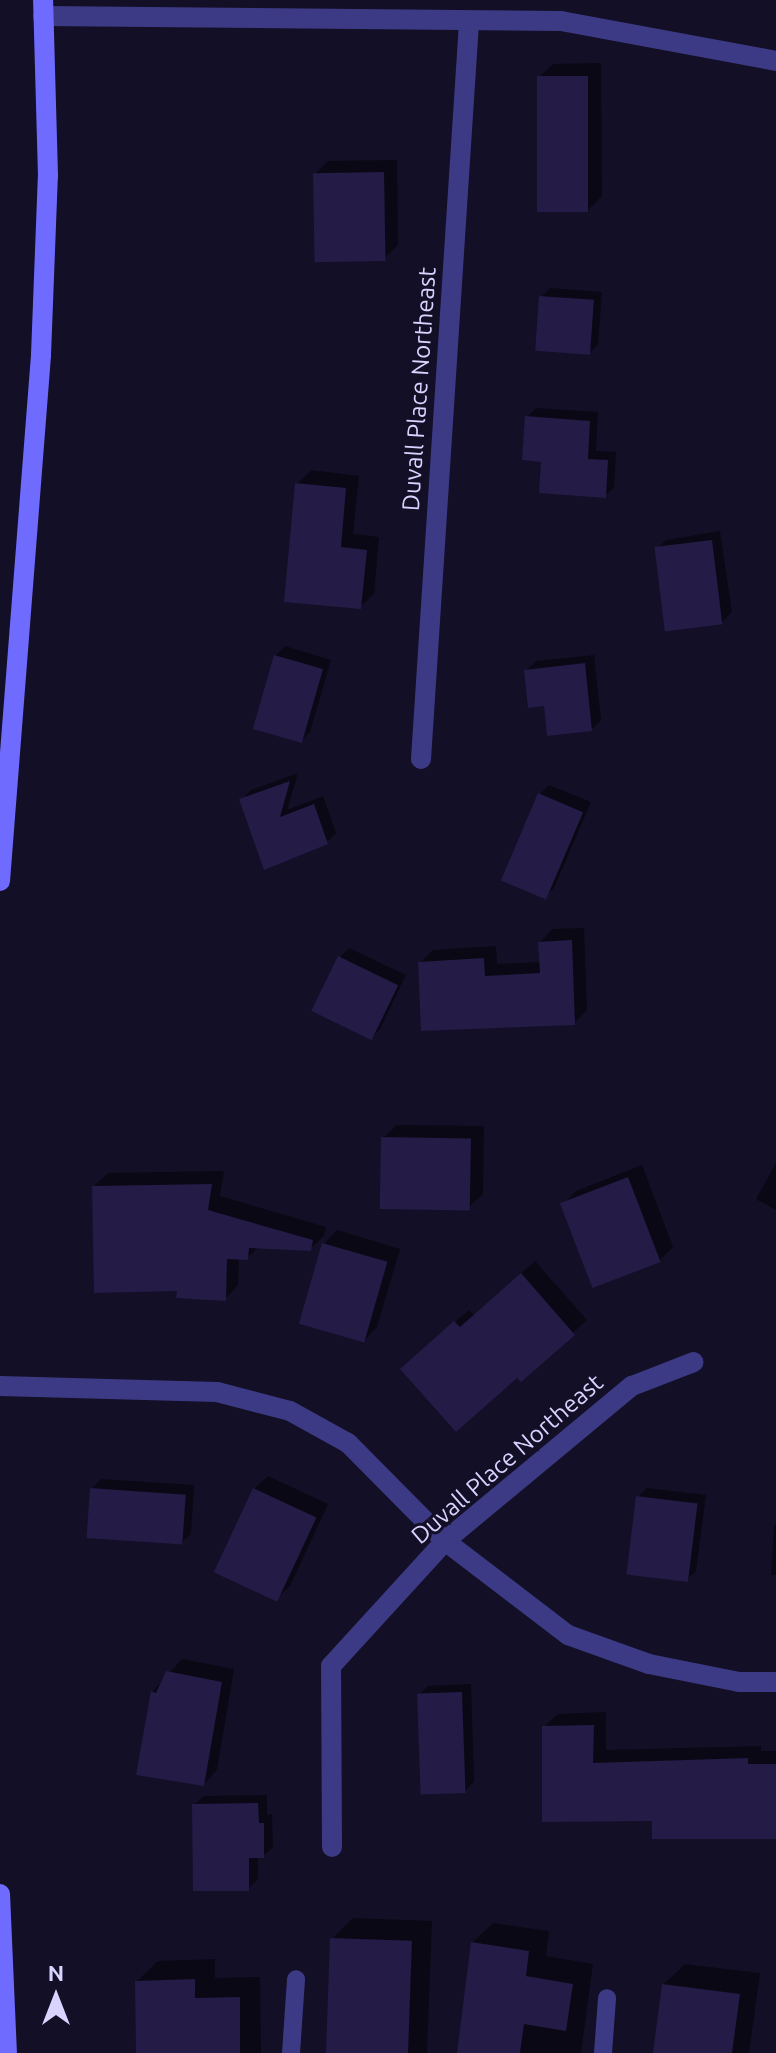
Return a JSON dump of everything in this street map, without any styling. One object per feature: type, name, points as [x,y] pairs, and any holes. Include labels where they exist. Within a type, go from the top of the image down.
[{"type":"main road","points":[[0,881],[41,355],[48,176],[43,8]]},
{"type":"main road","points":[[0,1894],[7,2053]]},
{"type":"street","points":[[43,8],[469,22],[561,21],[776,61]]},
{"type":"street","name":"Duvall Place Northeast","points":[[421,759],[469,22]]},
{"type":"street","name":"Duvall Place Northeast","points":[[332,1847],[331,1666],[445,1541],[632,1386],[694,1362]]},
{"type":"street","points":[[0,1386],[217,1392],[290,1411],[348,1443],[445,1541],[568,1635],[649,1664],[739,1682],[776,1682]]},
{"type":"lane","points":[[291,2053],[296,1979]]},
{"type":"lane","points":[[603,2053],[607,1998]]},
{"type":"building","points":[[537,76],[588,76],[588,212],[537,212]]},
{"type":"building","points":[[384,172],[386,261],[315,262],[313,173]]},
{"type":"building","points":[[539,296],[594,300],[590,355],[535,351]]},
{"type":"building","points":[[525,416],[590,421],[588,459],[608,460],[606,498],[539,493],[541,462],[522,460]]},
{"type":"building","points":[[295,483],[346,488],[341,547],[367,550],[361,609],[284,602]]},
{"type":"building","points":[[712,540],[722,624],[665,631],[654,547]]},
{"type":"building","points":[[274,655],[323,669],[302,743],[253,729]]},
{"type":"building","points":[[585,663],[592,731],[547,736],[544,706],[528,708],[524,670]]},
{"type":"building","points":[[290,781],[280,817],[314,804],[328,844],[264,870],[239,799]]},
{"type":"building","points":[[538,793],[583,812],[546,900],[501,880]]},
{"type":"building","points":[[572,940],[575,1025],[421,1031],[418,962],[484,958],[485,976],[540,973],[538,942]]},
{"type":"building","points":[[338,956],[398,985],[371,1040],[311,1011]]},
{"type":"building","points":[[381,1137],[471,1139],[470,1211],[380,1209]]},
{"type":"building","points":[[628,1177],[661,1262],[592,1288],[560,1203]]},
{"type":"building","points":[[212,1184],[208,1210],[313,1240],[311,1251],[249,1248],[248,1260],[227,1259],[226,1301],[176,1298],[177,1291],[94,1293],[92,1186]]},
{"type":"building","points":[[322,1243],[387,1262],[364,1342],[299,1324]]},
{"type":"building","points":[[521,1273],[575,1335],[521,1382],[517,1378],[456,1432],[400,1369],[454,1321],[460,1327]]},
{"type":"building","points":[[90,1488],[186,1495],[182,1545],[87,1538]]},
{"type":"building","points":[[253,1488],[316,1518],[277,1602],[214,1572]]},
{"type":"building","points":[[636,1496],[698,1504],[688,1582],[626,1574]]},
{"type":"building","points":[[166,1671],[222,1682],[204,1786],[136,1775],[151,1691],[156,1693]]},
{"type":"building","points":[[462,1692],[466,1793],[421,1795],[417,1694]]},
{"type":"building","points":[[594,1725],[593,1763],[748,1758],[748,1764],[776,1764],[776,1839],[652,1839],[652,1821],[542,1822],[542,1726]]},
{"type":"building","points":[[258,1803],[259,1823],[264,1823],[264,1858],[249,1858],[249,1891],[193,1891],[192,1804]]},
{"type":"building","points":[[330,1938],[412,1941],[408,2053],[326,2053]]},
{"type":"building","points":[[471,1942],[529,1951],[526,1976],[573,1984],[566,2031],[524,2024],[520,2053],[457,2053]]},
{"type":"building","points":[[195,1979],[195,1998],[240,1997],[240,2053],[136,2053],[135,1981]]},
{"type":"building","points":[[662,1984],[740,1994],[732,2053],[653,2053]]}]
